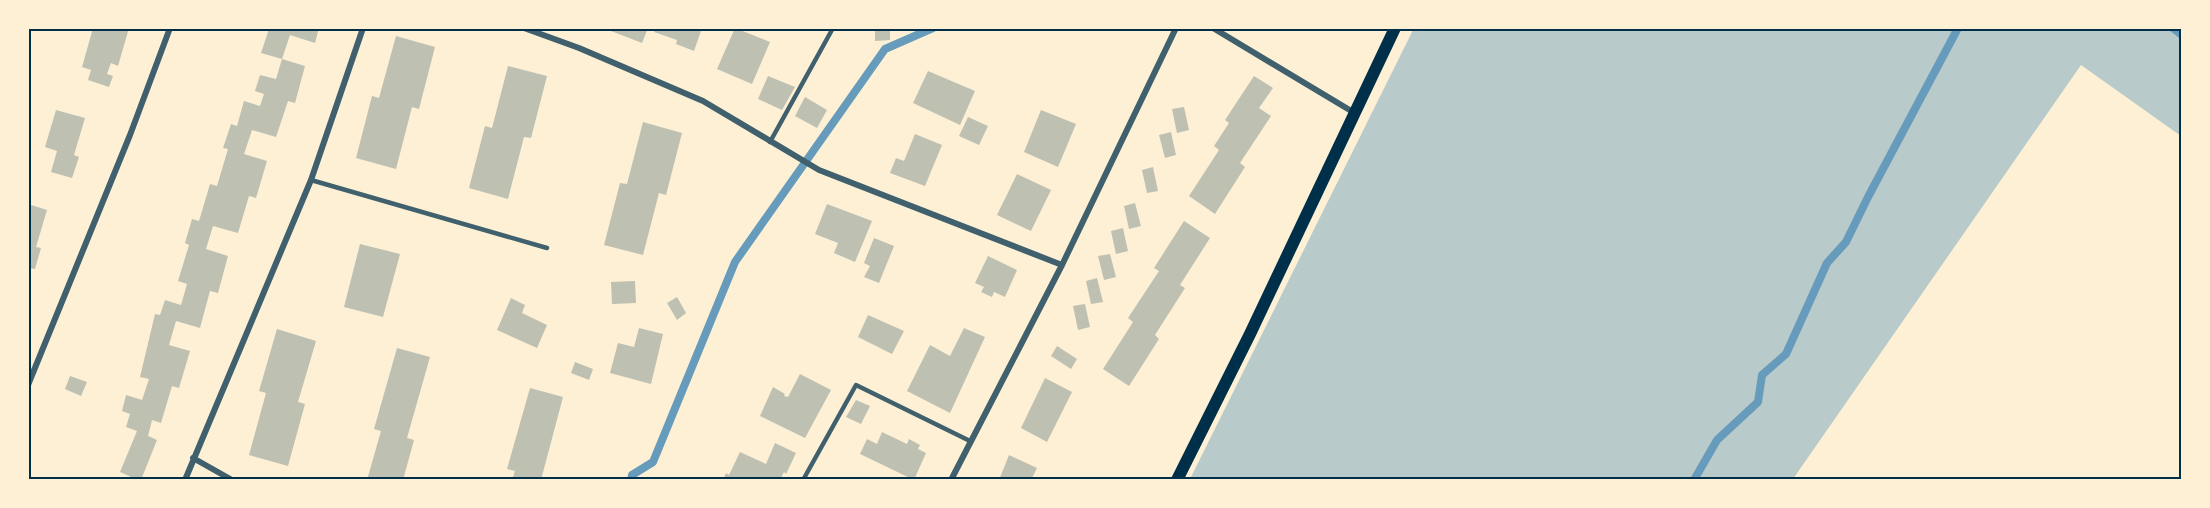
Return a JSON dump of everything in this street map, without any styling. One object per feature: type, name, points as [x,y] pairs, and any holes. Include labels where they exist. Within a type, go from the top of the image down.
[{"type":"main road","points":[[1177,480],[1250,334],[1353,112],[1395,28]]},
{"type":"street","points":[[28,385],[130,135],[170,28]]},
{"type":"street","points":[[185,480],[311,180],[363,28]]},
{"type":"street","points":[[525,28],[579,48],[703,101],[819,170],[1062,265]]},
{"type":"street","points":[[951,480],[1062,265],[1176,28]]},
{"type":"street","points":[[1213,28],[1353,112]]},
{"type":"street","points":[[193,458],[232,480]]},
{"type":"lane","points":[[770,142],[833,28]]},
{"type":"lane","points":[[311,180],[547,248]]},
{"type":"lane","points":[[803,480],[856,385],[970,441]]},
{"type":"shaded area","points":[[1414,28],[2181,29],[2181,136],[2081,65],[1793,479],[1190,479]]},
{"type":"building","points":[[93,28],[129,28],[118,66],[111,63],[107,74],[113,76],[109,87],[88,80],[91,70],[82,67]]},
{"type":"building","points":[[277,28],[319,28],[315,43],[290,35],[282,59],[261,53],[269,29],[276,31]]},
{"type":"building","points":[[612,28],[648,28],[642,43],[611,31]]},
{"type":"building","points":[[656,28],[702,28],[694,51],[676,44],[677,40],[654,32]]},
{"type":"building","points":[[735,28],[770,42],[752,84],[717,69]]},
{"type":"building","points":[[875,28],[890,28],[890,40],[875,41]]},
{"type":"building","points":[[396,36],[435,47],[419,109],[412,107],[396,169],[356,158],[372,96],[379,98]]},
{"type":"building","points":[[282,59],[305,66],[295,103],[288,101],[276,137],[252,130],[244,154],[267,161],[256,198],[249,196],[238,233],[213,226],[206,249],[228,256],[218,293],[210,291],[200,328],[176,321],[169,345],[190,351],[179,388],[172,386],[161,423],[152,420],[148,436],[157,440],[141,480],[138,480],[120,472],[137,431],[126,427],[130,414],[122,411],[126,395],[142,400],[149,379],[140,377],[155,314],[160,315],[165,300],[181,305],[187,284],[178,281],[189,245],[185,243],[192,219],[199,221],[210,184],[217,186],[228,149],[223,148],[231,124],[237,126],[244,101],[260,106],[264,94],[255,91],[260,75],[276,79]]},
{"type":"building","points":[[508,66],[547,76],[531,138],[524,137],[508,199],[469,188],[485,126],[492,128]]},
{"type":"building","points":[[928,71],[975,91],[960,125],[913,103]]},
{"type":"building","points":[[768,76],[795,87],[782,110],[758,99]]},
{"type":"building","points":[[1254,76],[1273,88],[1259,108],[1271,116],[1240,163],[1245,167],[1215,214],[1189,196],[1219,150],[1214,146],[1229,123],[1225,120]]},
{"type":"building","points":[[805,97],[827,110],[817,128],[795,116]]},
{"type":"building","points":[[1184,107],[1189,130],[1177,133],[1172,109]]},
{"type":"building","points":[[56,110],[85,118],[74,155],[79,157],[72,178],[51,172],[57,151],[45,147]]},
{"type":"building","points":[[1041,110],[1076,124],[1058,167],[1024,152]]},
{"type":"building","points":[[968,117],[988,126],[979,145],[959,136]]},
{"type":"building","points":[[643,122],[682,133],[666,195],[659,193],[643,255],[604,245],[620,183],[627,184]]},
{"type":"building","points":[[1171,132],[1176,155],[1165,158],[1159,135]]},
{"type":"building","points":[[915,134],[942,145],[925,186],[890,173],[896,158],[904,161]]},
{"type":"building","points":[[1153,167],[1158,191],[1147,193],[1142,170]]},
{"type":"building","points":[[1017,174],[1051,190],[1031,231],[997,215]]},
{"type":"building","points":[[1135,203],[1141,226],[1129,229],[1124,206]]},
{"type":"building","points":[[28,204],[47,210],[36,247],[41,248],[35,269],[28,268]]},
{"type":"building","points":[[827,204],[872,221],[855,262],[834,253],[838,243],[815,234]]},
{"type":"building","points":[[1184,221],[1210,238],[1180,285],[1185,288],[1155,335],[1159,339],[1129,386],[1103,369],[1133,322],[1128,318],[1159,271],[1154,268]]},
{"type":"building","points":[[1123,228],[1128,251],[1116,254],[1111,231]]},
{"type":"building","points":[[874,238],[894,246],[879,283],[864,277],[870,266],[864,263]]},
{"type":"building","points":[[360,244],[400,254],[383,317],[344,307]]},
{"type":"building","points":[[1110,254],[1116,277],[1104,280],[1098,256]]},
{"type":"building","points":[[988,256],[1017,270],[1005,297],[994,292],[992,297],[981,292],[984,287],[975,283]]},
{"type":"building","points":[[1097,278],[1103,302],[1091,304],[1086,281]]},
{"type":"building","points":[[635,281],[636,303],[612,304],[611,282]]},
{"type":"building","points":[[677,297],[686,313],[677,320],[667,303]]},
{"type":"building","points":[[511,298],[525,305],[522,313],[547,325],[537,348],[497,330]]},
{"type":"building","points":[[1085,304],[1090,327],[1078,330],[1073,306]]},
{"type":"building","points":[[868,315],[904,331],[892,354],[858,337]]},
{"type":"building","points":[[639,328],[663,334],[651,384],[610,373],[618,343],[634,347]]},
{"type":"building","points":[[964,328],[985,337],[950,413],[907,391],[930,345],[950,356]]},
{"type":"building","points":[[277,329],[316,341],[298,402],[305,404],[288,466],[249,455],[266,393],[259,391]]},
{"type":"building","points":[[1057,346],[1077,359],[1071,369],[1051,356]]},
{"type":"building","points":[[397,348],[430,357],[407,438],[414,440],[403,480],[367,480],[381,431],[374,429]]},
{"type":"building","points":[[575,362],[593,369],[589,380],[571,373]]},
{"type":"building","points":[[800,374],[831,390],[805,438],[760,416],[773,387],[788,397]]},
{"type":"building","points":[[70,376],[87,382],[81,396],[65,389]]},
{"type":"building","points":[[1045,378],[1072,392],[1047,442],[1021,428]]},
{"type":"building","points":[[530,388],[563,397],[541,480],[512,480],[515,471],[507,469]]},
{"type":"building","points":[[856,400],[870,406],[861,424],[846,417]]},
{"type":"building","points":[[882,432],[907,444],[909,439],[920,445],[918,449],[926,453],[914,480],[860,454],[867,439],[877,444]]},
{"type":"building","points":[[775,443],[796,453],[786,474],[784,472],[780,480],[723,480],[726,473],[729,475],[740,452],[766,464]]},
{"type":"building","points":[[1009,455],[1037,468],[1031,480],[999,480]]},
{"type":"waterway","points":[[631,480],[632,475],[653,462],[735,262],[885,49],[933,28]]},
{"type":"waterway","points":[[1694,480],[1717,440],[1758,402],[1762,375],[1786,354],[1827,263],[1846,242],[1958,28]]},
{"type":"waterway","points":[[2173,28],[2182,35]]}]
